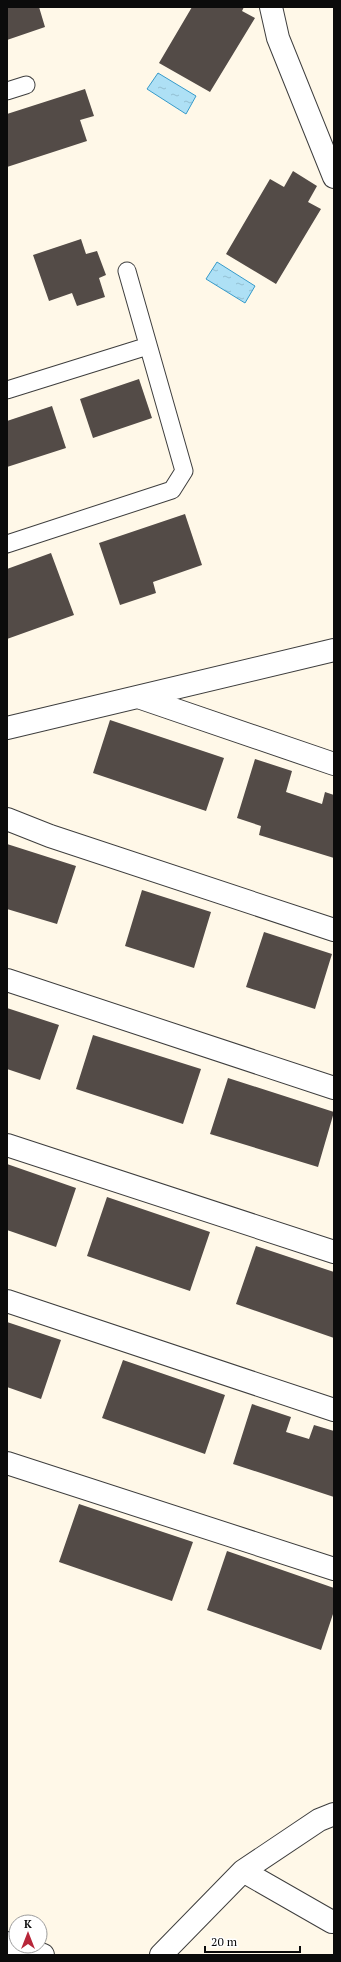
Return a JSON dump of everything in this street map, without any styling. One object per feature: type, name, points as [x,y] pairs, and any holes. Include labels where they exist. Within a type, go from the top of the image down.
[{"type":"street","points":[[271,7],[278,38],[334,177]]},
{"type":"street","points":[[7,728],[334,650]]},
{"type":"street","points":[[138,697],[334,764]]},
{"type":"street","points":[[7,819],[50,836],[334,930]]},
{"type":"street","points":[[7,980],[334,1088]]},
{"type":"street","points":[[7,1145],[334,1252]]},
{"type":"street","points":[[7,1301],[334,1410]]},
{"type":"street","points":[[7,1463],[334,1569]]},
{"type":"street","points":[[161,1955],[243,1871],[319,1820],[334,1814]]},
{"type":"street","points":[[243,1871],[332,1922],[334,1921]]},
{"type":"street","points":[[7,1943],[43,1955]]},
{"type":"lane","points":[[7,91],[26,85]]},
{"type":"lane","points":[[7,544],[172,490],[184,471],[126,271]]},
{"type":"lane","points":[[7,390],[148,346]]},
{"type":"water","points":[[158,73],[196,96],[186,114],[147,89]]},
{"type":"water","points":[[217,262],[255,286],[245,303],[206,279]]},
{"type":"building","points":[[7,7],[39,7],[45,27],[7,40]]},
{"type":"building","points":[[192,7],[244,7],[242,11],[255,18],[210,92],[159,63]]},
{"type":"building","points":[[85,89],[94,116],[80,120],[87,141],[7,167],[7,114]]},
{"type":"building","points":[[293,171],[317,186],[308,202],[321,209],[276,284],[226,254],[270,179],[284,187]]},
{"type":"building","points":[[81,239],[86,254],[97,251],[106,275],[99,278],[105,297],[77,306],[72,293],[49,301],[33,255]]},
{"type":"building","points":[[139,379],[152,418],[93,438],[80,399]]},
{"type":"building","points":[[52,406],[66,448],[7,467],[7,421]]},
{"type":"building","points":[[185,514],[202,565],[153,582],[156,593],[120,605],[99,543]]},
{"type":"building","points":[[51,553],[74,615],[7,639],[7,569]]},
{"type":"building","points":[[110,720],[224,758],[206,811],[93,773]]},
{"type":"building","points":[[255,759],[292,771],[286,792],[322,804],[325,792],[334,795],[334,858],[259,835],[261,826],[237,818]]},
{"type":"building","points":[[7,844],[76,866],[57,924],[7,909]]},
{"type":"building","points":[[142,890],[211,912],[194,968],[125,946]]},
{"type":"building","points":[[264,932],[332,954],[315,1009],[246,987]]},
{"type":"building","points":[[7,1008],[59,1025],[40,1080],[7,1069]]},
{"type":"building","points":[[93,1035],[201,1069],[183,1124],[76,1089]]},
{"type":"building","points":[[228,1078],[334,1112],[318,1167],[210,1134]]},
{"type":"building","points":[[7,1164],[76,1188],[56,1247],[7,1230]]},
{"type":"building","points":[[107,1197],[210,1232],[190,1291],[87,1256]]},
{"type":"building","points":[[256,1246],[334,1272],[334,1338],[236,1304]]},
{"type":"building","points":[[7,1322],[61,1340],[41,1399],[7,1387]]},
{"type":"building","points":[[123,1360],[225,1395],[205,1454],[102,1418]]},
{"type":"building","points":[[252,1404],[291,1417],[286,1432],[309,1439],[314,1425],[334,1431],[334,1497],[233,1464]]},
{"type":"building","points":[[79,1504],[193,1542],[172,1601],[59,1562]]},
{"type":"building","points":[[227,1551],[334,1588],[334,1611],[321,1650],[207,1610]]}]
